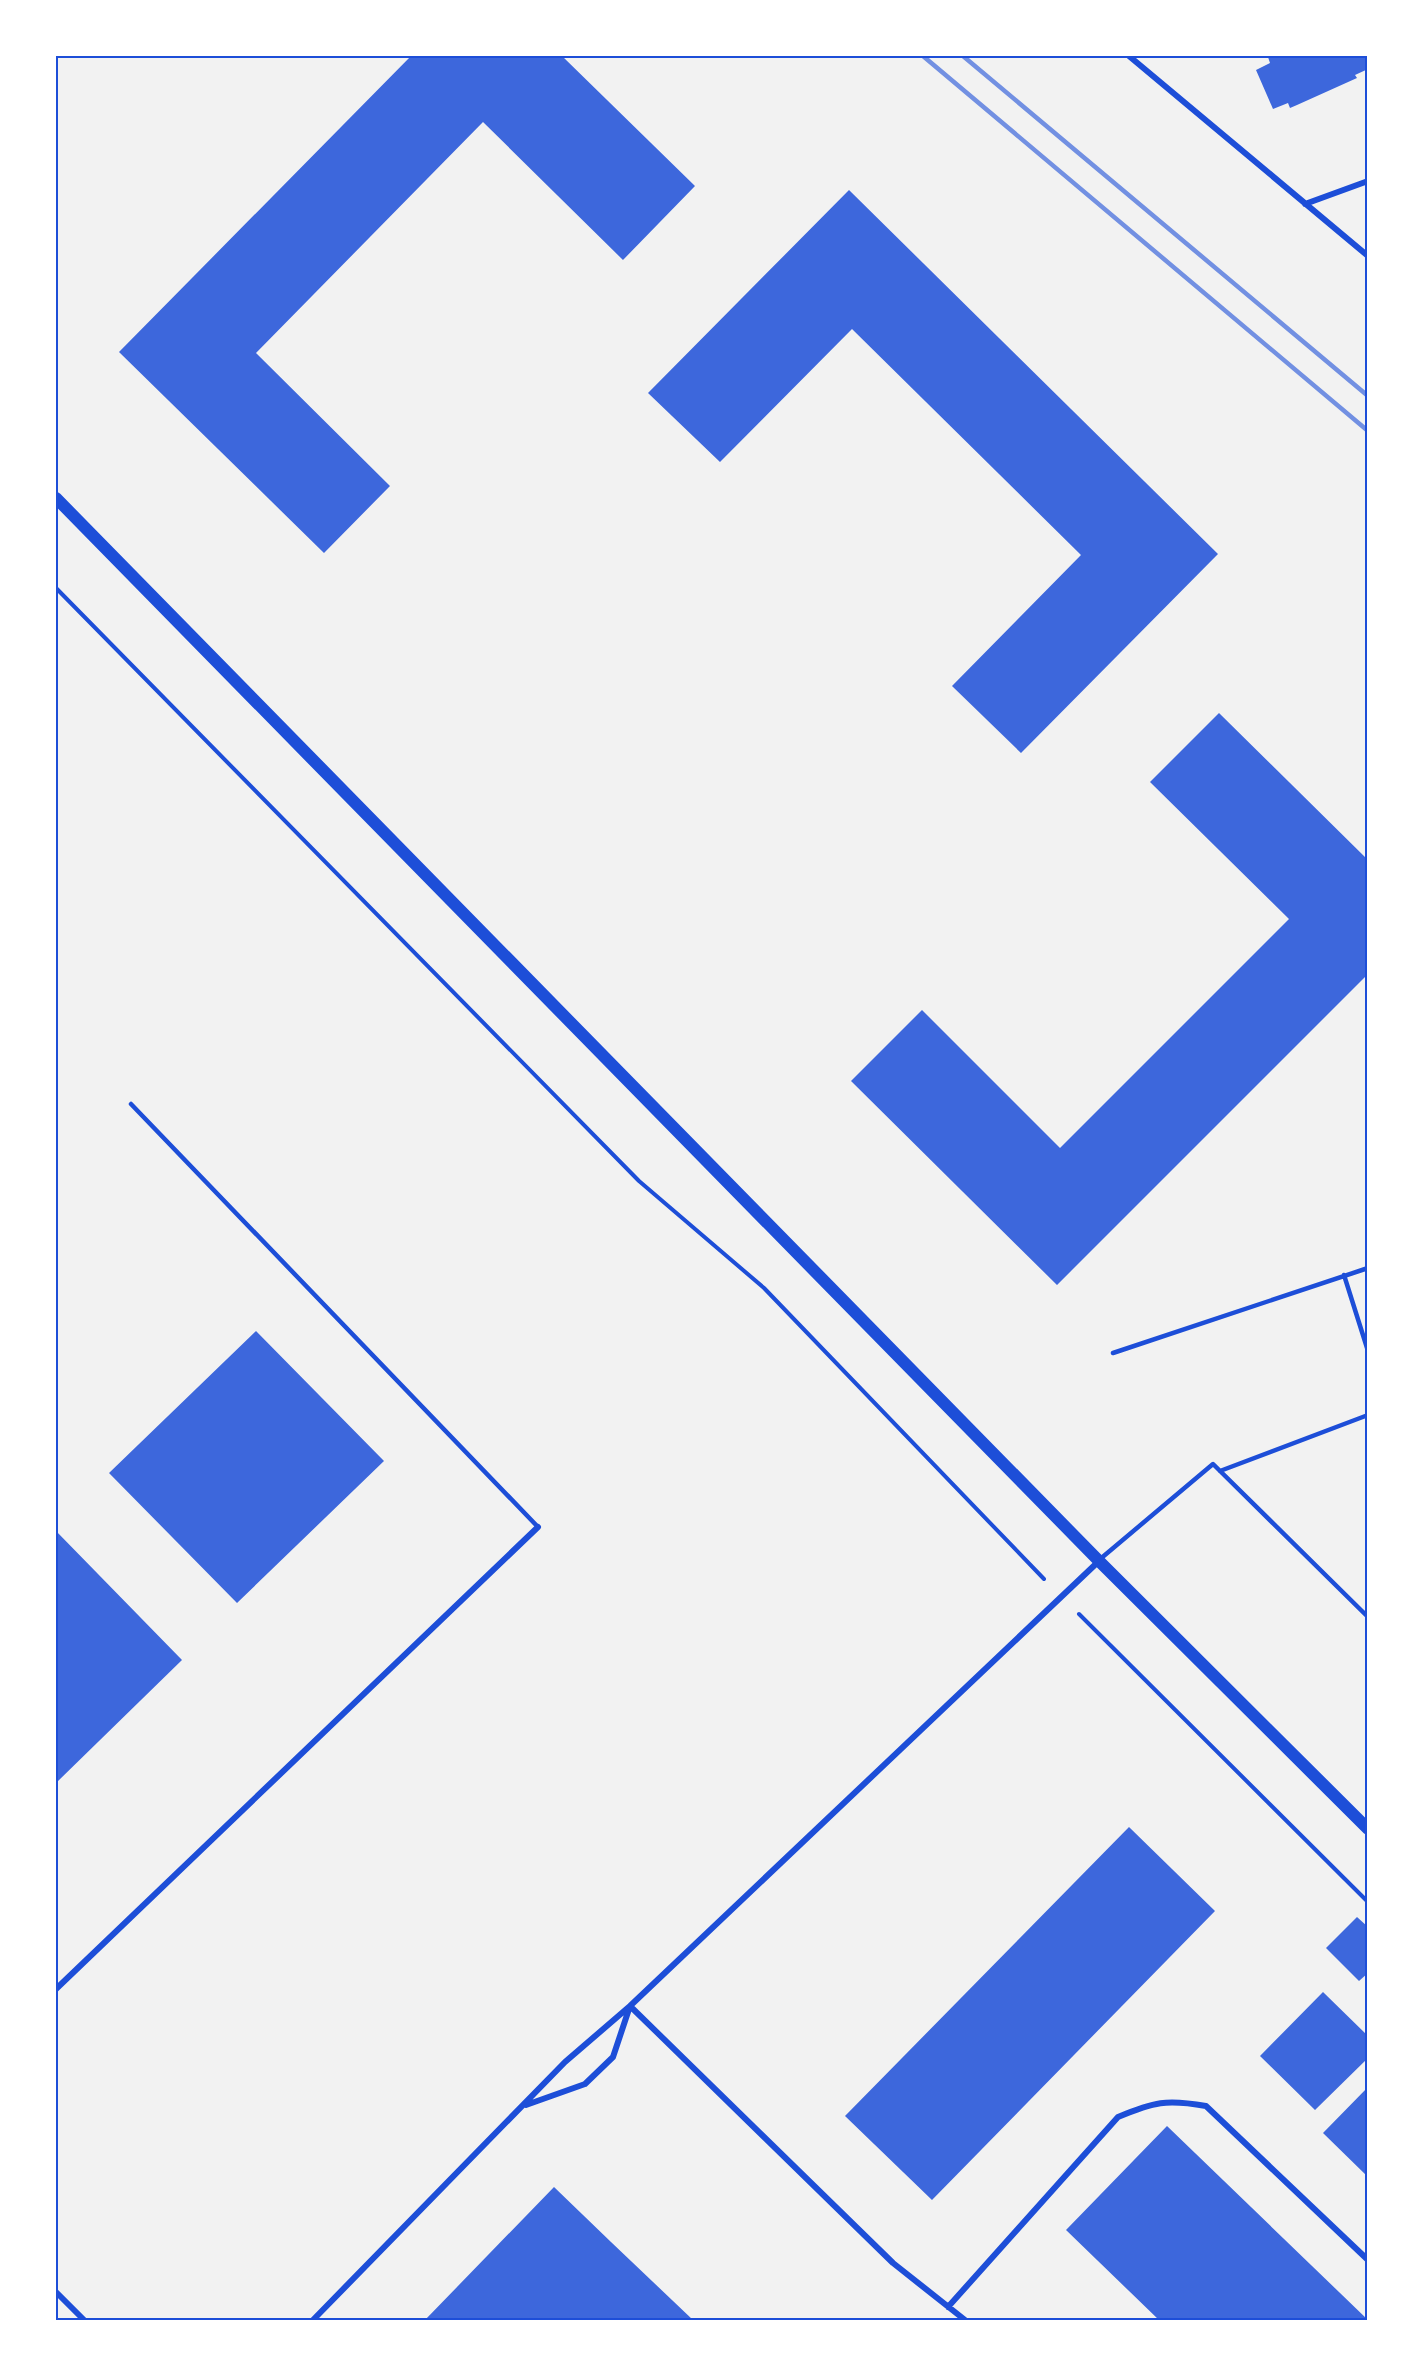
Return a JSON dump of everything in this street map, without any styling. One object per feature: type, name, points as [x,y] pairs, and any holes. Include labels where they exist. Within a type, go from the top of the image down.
[{"type":"main road","points":[[56,498],[1098,1561],[1368,1829]]},
{"type":"street","points":[[1129,56],[1368,256]]},
{"type":"street","points":[[1305,204],[1368,181]]},
{"type":"street","points":[[56,1989],[538,1527]]},
{"type":"street","points":[[313,2320],[565,2062],[630,2007],[1098,1561]]},
{"type":"street","points":[[522,2106],[585,2084],[613,2057],[630,2007]]},
{"type":"street","points":[[630,2007],[893,2263],[966,2320]]},
{"type":"street","points":[[948,2307],[1118,2118],[1149,2104],[1180,2101],[1206,2106],[1368,2260]]},
{"type":"street","points":[[56,2292],[84,2320]]},
{"type":"lane","points":[[131,1104],[538,1527]]},
{"type":"lane","points":[[1113,1353],[1368,1268]]},
{"type":"lane","points":[[1344,1275],[1368,1351]]},
{"type":"lane","points":[[1220,1471],[1368,1415]]},
{"type":"lane","points":[[1098,1561],[1213,1464],[1368,1617]]},
{"type":"path","points":[[56,588],[639,1180],[765,1288],[977,1508]]},
{"type":"path","points":[[1141,1676],[1368,1902]]},
{"type":"building","points":[[411,56],[562,56],[695,186],[623,260],[483,122],[256,353],[390,486],[324,553],[119,352]]},
{"type":"building","points":[[1365,56],[1368,69],[1355,75],[1357,78],[1290,108],[1288,103],[1273,109],[1256,70],[1270,63],[1268,57]]},
{"type":"building","points":[[849,190],[1218,554],[1021,753],[952,686],[1081,555],[852,329],[720,462],[648,393]]},
{"type":"building","points":[[1219,713],[1368,860],[1368,974],[1057,1285],[851,1081],[922,1010],[1060,1148],[1289,919],[1150,782]]},
{"type":"building","points":[[256,1331],[384,1461],[237,1603],[109,1473]]},
{"type":"building","points":[[56,1531],[182,1660],[56,1783]]},
{"type":"building","points":[[1129,1827],[1215,1911],[932,2200],[845,2116]]},
{"type":"building","points":[[1357,1917],[1368,1927],[1368,1973],[1359,1981],[1326,1948]]},
{"type":"building","points":[[1323,1992],[1368,2036],[1368,2058],[1315,2110],[1260,2056]]},
{"type":"building","points":[[1368,2087],[1368,2177],[1323,2133]]},
{"type":"building","points":[[1167,2126],[1368,2320],[1159,2320],[1066,2230]]},
{"type":"building","points":[[554,2187],[611,2242],[693,2320],[425,2320]]},
{"type":"railway","points":[[923,56],[1368,431]]},
{"type":"railway","points":[[963,56],[1368,396]]}]
